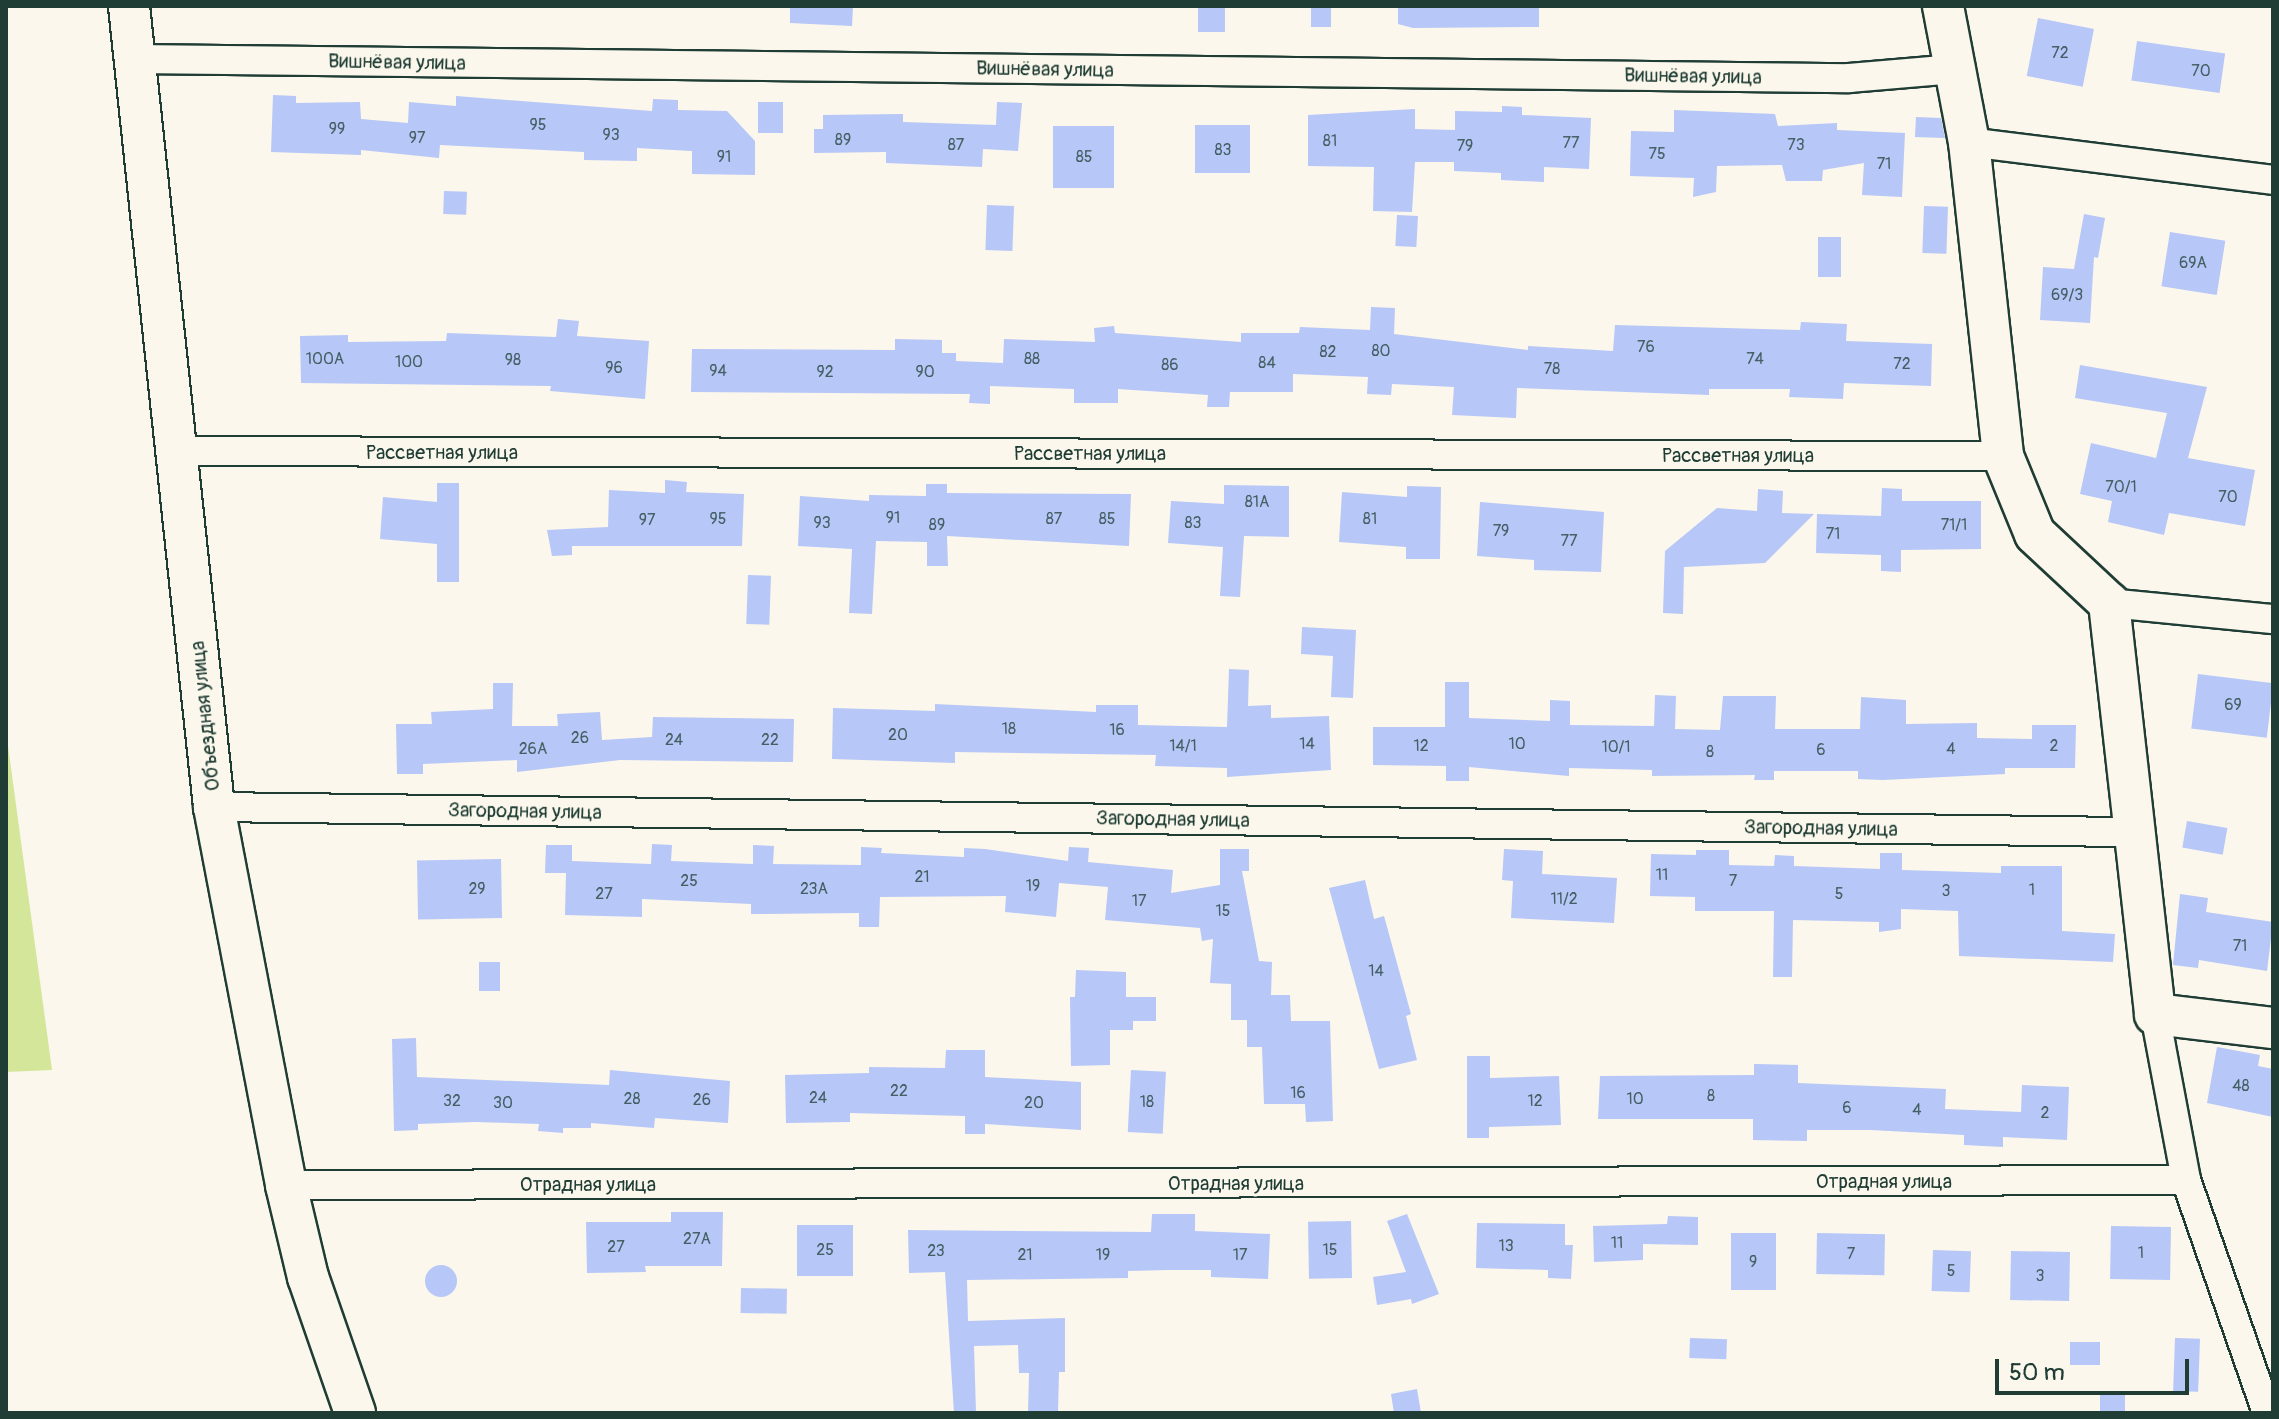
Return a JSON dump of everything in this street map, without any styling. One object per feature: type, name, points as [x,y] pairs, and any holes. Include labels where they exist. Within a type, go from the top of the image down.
[{"type":"main road","name":"Объездная улица","points":[[129,6],[214,807],[286,1185],[308,1277],[355,1413]]},
{"type":"main road","points":[[1943,6],[1969,142],[2003,456],[2035,534],[2109,603],[2132,832],[2155,1014],[2273,1028]]},
{"type":"street","name":"Вишнёвая улица","points":[[135,59],[1849,78],[1955,69]]},
{"type":"street","points":[[1969,142],[2273,180]]},
{"type":"street","name":"Рассветная улица","points":[[177,451],[2003,456]]},
{"type":"street","points":[[2109,603],[2273,619]]},
{"type":"street","name":"Загородная улица","points":[[214,807],[2132,832]]},
{"type":"street","points":[[2155,1014],[2186,1180],[2266,1399]]},
{"type":"street","name":"Отрадная улица","points":[[286,1185],[2186,1180]]},
{"type":"green space","points":[[6,731],[52,1070],[6,1072]]},
{"type":"building","points":[[790,6],[853,6],[852,26],[790,23]]},
{"type":"building","points":[[1198,6],[1225,6],[1225,32],[1198,32]]},
{"type":"building","points":[[1311,6],[1331,6],[1331,27],[1311,27]]},
{"type":"building","points":[[1398,6],[1539,6],[1539,27],[1413,28],[1398,24]]},
{"type":"building","points":[[2038,18],[2094,29],[2083,87],[2027,76]]},
{"type":"building","points":[[2137,41],[2225,53],[2220,93],[2131,81]]},
{"type":"building","points":[[273,95],[296,96],[296,103],[360,102],[361,119],[408,123],[409,102],[456,106],[456,96],[652,111],[653,99],[678,100],[678,110],[727,111],[755,141],[755,175],[692,174],[692,151],[637,148],[637,161],[584,160],[584,152],[440,145],[439,158],[361,150],[361,155],[271,152]]},
{"type":"building","points":[[758,102],[783,102],[783,133],[758,133]]},
{"type":"building","points":[[997,102],[1022,103],[1018,151],[983,149],[982,167],[886,163],[886,152],[814,153],[814,129],[823,129],[823,115],[903,114],[903,122],[996,125]]},
{"type":"building","points":[[1502,106],[1522,107],[1522,115],[1591,118],[1589,169],[1544,167],[1544,182],[1501,180],[1501,173],[1454,171],[1454,162],[1415,162],[1412,212],[1373,211],[1374,167],[1308,166],[1308,115],[1415,109],[1415,129],[1455,130],[1455,111],[1502,112]]},
{"type":"building","points":[[1674,110],[1775,114],[1778,126],[1837,123],[1837,130],[1905,133],[1902,197],[1862,195],[1864,163],[1823,170],[1822,181],[1786,181],[1782,165],[1717,166],[1716,192],[1693,197],[1694,178],[1630,176],[1631,131],[1674,132]]},
{"type":"building","points":[[1916,117],[1941,118],[1945,138],[1915,137]]},
{"type":"building","points":[[1195,125],[1250,125],[1250,173],[1195,173]]},
{"type":"building","points":[[1053,126],[1114,126],[1114,188],[1053,188]]},
{"type":"building","points":[[444,191],[467,192],[466,215],[443,214]]},
{"type":"building","points":[[987,205],[1014,206],[1012,251],[985,250]]},
{"type":"building","points":[[1924,206],[1948,207],[1946,254],[1922,253]]},
{"type":"building","points":[[2084,214],[2105,218],[2098,258],[2094,257],[2090,323],[2040,320],[2043,267],[2074,269]]},
{"type":"building","points":[[1397,215],[1418,216],[1416,247],[1395,246]]},
{"type":"building","points":[[2170,232],[2225,241],[2217,295],[2161,286]]},
{"type":"building","points":[[1818,237],[1841,237],[1841,277],[1818,277]]},
{"type":"building","points":[[1371,307],[1395,308],[1394,334],[1528,350],[1528,346],[1613,351],[1615,325],[1800,330],[1801,322],[1847,324],[1846,341],[1932,344],[1931,386],[1844,383],[1843,399],[1789,397],[1790,389],[1709,389],[1709,395],[1517,388],[1516,418],[1452,415],[1454,387],[1392,384],[1391,395],[1367,394],[1368,377],[1293,374],[1293,392],[1230,392],[1229,407],[1207,407],[1208,395],[1118,389],[1118,403],[1074,403],[1074,389],[990,386],[990,404],[969,403],[970,394],[691,392],[692,349],[895,350],[895,339],[942,340],[942,353],[956,353],[956,361],[1003,363],[1004,339],[1095,342],[1094,328],[1114,326],[1115,333],[1241,342],[1241,333],[1299,333],[1300,327],[1370,330]]},
{"type":"building","points":[[558,319],[579,321],[577,336],[649,341],[645,399],[550,391],[551,386],[301,383],[300,336],[348,335],[348,342],[446,341],[447,333],[556,337]]},
{"type":"building","points":[[2080,365],[2207,387],[2188,458],[2255,470],[2245,526],[2169,513],[2164,535],[2108,522],[2112,501],[2080,494],[2091,443],[2156,458],[2167,413],[2075,398]]},
{"type":"building","points":[[665,480],[687,482],[686,492],[744,494],[742,546],[572,546],[572,555],[552,556],[547,530],[608,527],[609,490],[665,493]]},
{"type":"building","points":[[437,483],[459,483],[459,582],[437,582],[437,544],[380,539],[383,497],[437,502]]},
{"type":"building","points":[[926,484],[947,484],[947,493],[1131,494],[1129,546],[947,536],[948,566],[927,566],[927,542],[876,541],[872,614],[849,613],[852,549],[798,546],[800,496],[869,501],[869,495],[926,496]]},
{"type":"building","points":[[1224,485],[1289,486],[1289,537],[1244,536],[1240,597],[1220,596],[1223,547],[1168,543],[1171,501],[1224,504]]},
{"type":"building","points":[[1407,486],[1441,487],[1440,559],[1406,559],[1406,547],[1339,542],[1342,492],[1407,497]]},
{"type":"building","points":[[1882,488],[1902,489],[1902,501],[1981,501],[1981,549],[1901,550],[1901,572],[1881,571],[1881,555],[1816,553],[1817,514],[1881,516]]},
{"type":"building","points":[[1758,489],[1783,491],[1782,513],[1814,514],[1765,563],[1684,567],[1683,614],[1663,613],[1665,551],[1717,508],[1757,511]]},
{"type":"building","points":[[1480,502],[1604,512],[1601,572],[1534,570],[1534,560],[1477,556]]},
{"type":"building","points":[[748,575],[771,576],[769,625],[746,624]]},
{"type":"building","points":[[1302,627],[1356,630],[1353,698],[1331,697],[1333,656],[1301,654]]},
{"type":"building","points":[[1229,669],[1249,670],[1248,706],[1271,705],[1271,718],[1329,716],[1331,770],[1227,777],[1227,768],[1155,766],[1156,755],[955,752],[955,763],[832,759],[833,708],[935,711],[935,704],[1096,712],[1096,705],[1138,705],[1138,725],[1227,727]]},
{"type":"building","points":[[2198,674],[2273,683],[2267,738],[2191,729]]},
{"type":"building","points":[[1445,682],[1469,682],[1469,718],[1550,721],[1550,700],[1570,701],[1570,725],[1654,726],[1655,695],[1676,696],[1675,729],[1720,730],[1723,696],[1776,696],[1775,729],[1860,729],[1861,697],[1906,700],[1906,724],[1977,723],[1977,738],[2032,739],[2032,725],[2076,725],[2075,768],[2005,768],[2005,774],[1883,780],[1858,779],[1858,771],[1774,771],[1774,780],[1754,780],[1755,775],[1652,776],[1652,770],[1569,768],[1569,776],[1469,767],[1469,781],[1446,781],[1446,766],[1373,765],[1373,727],[1445,727]]},
{"type":"building","points":[[493,683],[513,683],[512,726],[558,726],[557,714],[600,712],[602,740],[652,737],[653,717],[794,719],[793,762],[620,760],[517,772],[517,760],[423,764],[423,774],[397,774],[396,724],[432,724],[431,712],[493,709]]},
{"type":"building","points":[[2187,821],[2227,828],[2223,855],[2182,848]]},
{"type":"building","points":[[652,844],[672,845],[671,861],[753,864],[753,845],[774,846],[773,864],[861,865],[861,847],[882,848],[881,853],[964,857],[964,848],[985,849],[1068,861],[1069,847],[1089,848],[1088,862],[1173,870],[1171,893],[1220,885],[1220,849],[1249,849],[1249,871],[1242,871],[1259,961],[1272,962],[1271,995],[1290,995],[1291,1021],[1330,1021],[1333,1121],[1306,1122],[1305,1104],[1264,1104],[1262,1047],[1247,1047],[1247,1020],[1231,1020],[1231,984],[1210,983],[1213,939],[1202,941],[1200,928],[1105,920],[1108,887],[1059,883],[1056,917],[1005,912],[1006,896],[880,897],[879,927],[859,927],[859,913],[751,914],[751,904],[642,899],[642,917],[565,915],[566,873],[545,873],[546,845],[572,845],[572,861],[651,864]]},
{"type":"building","points":[[1504,849],[1543,851],[1542,874],[1617,878],[1614,923],[1511,918],[1513,881],[1502,880]]},
{"type":"building","points":[[1696,850],[1729,850],[1729,865],[1774,866],[1775,855],[1794,856],[1794,866],[1880,869],[1880,853],[1902,853],[1902,870],[2001,873],[2001,866],[2062,866],[2062,931],[2115,934],[2113,962],[1959,956],[1958,911],[1901,909],[1901,929],[1879,932],[1879,922],[1793,920],[1792,977],[1773,977],[1774,911],[1695,911],[1695,897],[1650,896],[1651,854],[1696,855]]},
{"type":"building","points":[[501,859],[502,918],[418,919],[417,860]]},
{"type":"building","points":[[1365,880],[1374,919],[1384,916],[1411,1014],[1406,1016],[1417,1060],[1379,1069],[1329,888]]},
{"type":"building","points":[[2180,894],[2208,898],[2206,912],[2273,922],[2267,971],[2199,960],[2198,968],[2173,965]]},
{"type":"building","points":[[479,962],[500,962],[500,991],[479,991]]},
{"type":"building","points":[[1076,970],[1126,972],[1126,997],[1156,997],[1156,1021],[1133,1021],[1133,1030],[1110,1030],[1110,1065],[1071,1066],[1070,997],[1075,997]]},
{"type":"building","points":[[416,1038],[417,1077],[609,1085],[610,1070],[730,1081],[728,1123],[655,1118],[654,1128],[591,1123],[591,1128],[563,1128],[563,1133],[538,1131],[539,1124],[475,1122],[418,1124],[418,1130],[394,1131],[392,1039]]},
{"type":"building","points":[[2217,1047],[2260,1055],[2258,1066],[2273,1069],[2273,1117],[2207,1103]]},
{"type":"building","points":[[946,1050],[985,1050],[985,1077],[1081,1082],[1081,1130],[985,1124],[985,1134],[965,1134],[965,1116],[850,1113],[850,1122],[786,1123],[785,1075],[869,1073],[869,1067],[945,1068]]},
{"type":"building","points":[[1467,1056],[1490,1056],[1490,1078],[1559,1076],[1561,1125],[1489,1127],[1489,1138],[1467,1138]]},
{"type":"building","points":[[1754,1064],[1798,1065],[1798,1083],[1946,1089],[1945,1109],[2021,1112],[2022,1085],[2069,1087],[2067,1140],[2003,1137],[2003,1147],[1964,1145],[1964,1135],[1807,1130],[1807,1141],[1753,1140],[1753,1119],[1598,1119],[1600,1076],[1754,1075]]},
{"type":"building","points":[[1131,1070],[1166,1072],[1163,1134],[1128,1132]]},
{"type":"building","points":[[671,1212],[723,1212],[722,1266],[645,1266],[646,1272],[587,1273],[586,1222],[671,1222]]},
{"type":"building","points":[[1152,1214],[1195,1214],[1195,1231],[1270,1234],[1268,1279],[1211,1277],[1211,1270],[1168,1270],[1128,1271],[1128,1278],[967,1280],[968,1321],[1065,1318],[1065,1372],[1059,1372],[1058,1413],[1028,1413],[1029,1373],[1019,1373],[1018,1345],[974,1346],[976,1413],[954,1413],[945,1272],[909,1273],[908,1230],[1151,1232]]},
{"type":"building","points":[[1407,1214],[1439,1294],[1412,1304],[1411,1299],[1377,1305],[1373,1277],[1406,1272],[1387,1221]]},
{"type":"building","points":[[1668,1216],[1698,1217],[1698,1245],[1643,1244],[1643,1260],[1594,1262],[1593,1226],[1667,1224]]},
{"type":"building","points":[[1351,1221],[1352,1278],[1309,1279],[1308,1222]]},
{"type":"building","points":[[1477,1223],[1565,1224],[1565,1245],[1573,1245],[1571,1279],[1548,1278],[1548,1270],[1476,1268]]},
{"type":"building","points":[[797,1225],[853,1225],[853,1276],[797,1276]]},
{"type":"building","points":[[2111,1226],[2171,1227],[2170,1280],[2110,1279]]},
{"type":"building","points":[[1731,1233],[1776,1233],[1776,1290],[1731,1290]]},
{"type":"building","points":[[1817,1233],[1885,1234],[1884,1275],[1816,1274]]},
{"type":"building","points":[[1933,1250],[1971,1251],[1970,1292],[1932,1291]]},
{"type":"building","points":[[2011,1251],[2070,1252],[2069,1301],[2010,1300]]},
{"type":"building","points":[[441,1265],[453,1269],[457,1281],[453,1293],[441,1297],[429,1293],[425,1281],[429,1269]]},
{"type":"building","points":[[741,1288],[787,1289],[787,1314],[741,1313]]},
{"type":"building","points":[[1690,1338],[1727,1339],[1726,1359],[1689,1358]]},
{"type":"building","points":[[2175,1338],[2200,1339],[2198,1392],[2173,1391]]},
{"type":"building","points":[[2070,1342],[2100,1342],[2100,1365],[2070,1365]]},
{"type":"building","points":[[1417,1389],[1421,1413],[1394,1413],[1391,1394]]},
{"type":"building","points":[[2100,1392],[2125,1392],[2125,1413],[2100,1413]]}]
